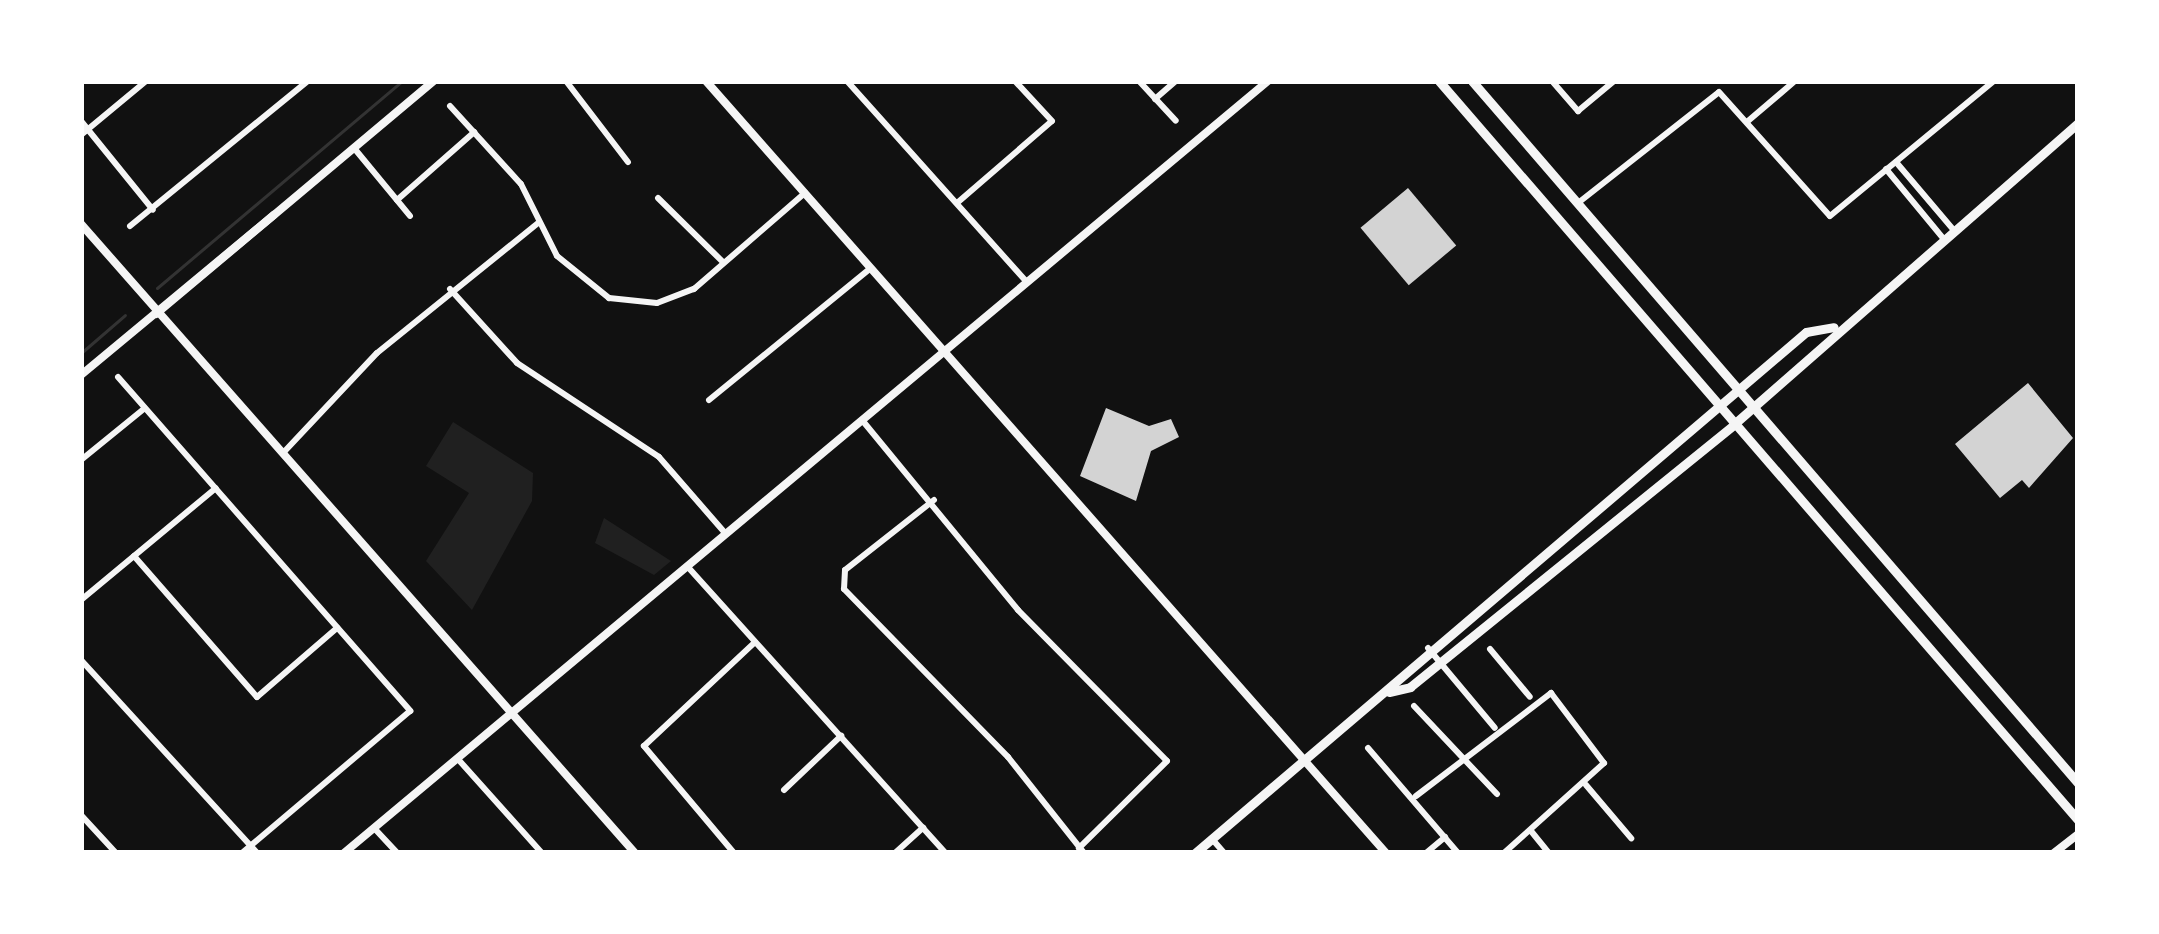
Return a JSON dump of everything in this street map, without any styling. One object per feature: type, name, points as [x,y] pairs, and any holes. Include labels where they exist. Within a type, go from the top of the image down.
[{"type":"main road","points":[[1439,81],[2078,820]]},
{"type":"main road","points":[[1472,81],[2078,783]]},
{"type":"main road","points":[[1389,692],[1440,662],[1756,407],[1834,328],[2078,123]]},
{"type":"main road","points":[[1559,220],[1578,202]]},
{"type":"main road","points":[[1195,853],[1389,692],[1428,648],[1739,387],[1806,332],[1834,328]]},
{"type":"main road","points":[[1908,623],[1926,607]]},
{"type":"street","points":[[84,132],[146,81]]},
{"type":"street","points":[[130,226],[308,81]]},
{"type":"street","points":[[81,375],[434,81]]},
{"type":"street","points":[[566,81],[628,162]]},
{"type":"street","points":[[706,81],[1386,853]]},
{"type":"street","points":[[848,81],[1026,281]]},
{"type":"street","points":[[957,203],[1052,121],[1015,81]]},
{"type":"street","points":[[1139,81],[1176,121]]},
{"type":"street","points":[[1155,99],[1176,81]]},
{"type":"street","points":[[344,853],[1268,81]]},
{"type":"street","points":[[1552,81],[1578,111],[1614,81]]},
{"type":"street","points":[[1748,121],[1796,81]]},
{"type":"street","points":[[1578,202],[1708,95],[1726,96],[1830,216],[1994,81]]},
{"type":"street","points":[[450,106],[521,184],[538,224],[585,285],[657,302],[723,263],[805,193]]},
{"type":"street","points":[[81,121],[84,132],[153,210]]},
{"type":"street","points":[[397,200],[474,131]]},
{"type":"street","points":[[354,148],[410,216]]},
{"type":"street","points":[[1896,161],[1952,228]]},
{"type":"street","points":[[1886,169],[1942,237]]},
{"type":"street","points":[[658,198],[723,263]]},
{"type":"street","points":[[81,224],[635,853]]},
{"type":"street","points":[[280,455],[451,290],[538,224]]},
{"type":"street","points":[[709,400],[871,268]]},
{"type":"street","points":[[451,290],[517,363],[659,458],[726,533]]},
{"type":"street","points":[[118,376],[410,711],[254,849],[242,853]]},
{"type":"street","points":[[81,460],[145,407]]},
{"type":"street","points":[[862,420],[934,500],[1018,610],[1167,766],[1082,850],[842,581],[934,500]]},
{"type":"street","points":[[81,600],[216,488]]},
{"type":"street","points":[[134,556],[257,698],[337,628]]},
{"type":"street","points":[[687,566],[945,853]]},
{"type":"street","points":[[734,853],[644,746],[755,642]]},
{"type":"street","points":[[1428,648],[1495,728]]},
{"type":"street","points":[[1490,649],[1531,699]]},
{"type":"street","points":[[81,660],[254,849]]},
{"type":"street","points":[[1416,796],[1546,690],[1604,764],[1586,785],[1504,853]]},
{"type":"street","points":[[1414,706],[1497,794]]},
{"type":"street","points":[[784,790],[841,736]]},
{"type":"street","points":[[1369,748],[1416,796],[1458,853]]},
{"type":"street","points":[[457,758],[542,853]]},
{"type":"street","points":[[1586,785],[1631,838]]},
{"type":"street","points":[[81,816],[116,853]]},
{"type":"street","points":[[374,828],[397,853]]},
{"type":"street","points":[[895,853],[923,828]]},
{"type":"street","points":[[1531,831],[1550,853]]},
{"type":"street","points":[[2054,853],[2078,834]]},
{"type":"street","points":[[1426,853],[1445,837]]},
{"type":"street","points":[[1212,839],[1224,853]]},
{"type":"shaded area","points":[[453,422],[533,473],[532,501],[472,610],[426,561],[469,493],[426,466]]},
{"type":"shaded area","points":[[604,518],[671,561],[654,575],[595,543]]},
{"type":"building","points":[[1408,188],[1456,245],[1409,285],[1361,228]]},
{"type":"building","points":[[2028,383],[2073,438],[2029,488],[2022,480],[2000,498],[1955,444]]},
{"type":"building","points":[[1106,408],[1149,426],[1171,419],[1179,437],[1151,451],[1136,501],[1080,476]]},
{"type":"waterway","points":[[157,288],[402,81]]},
{"type":"waterway","points":[[81,353],[125,315]]}]
